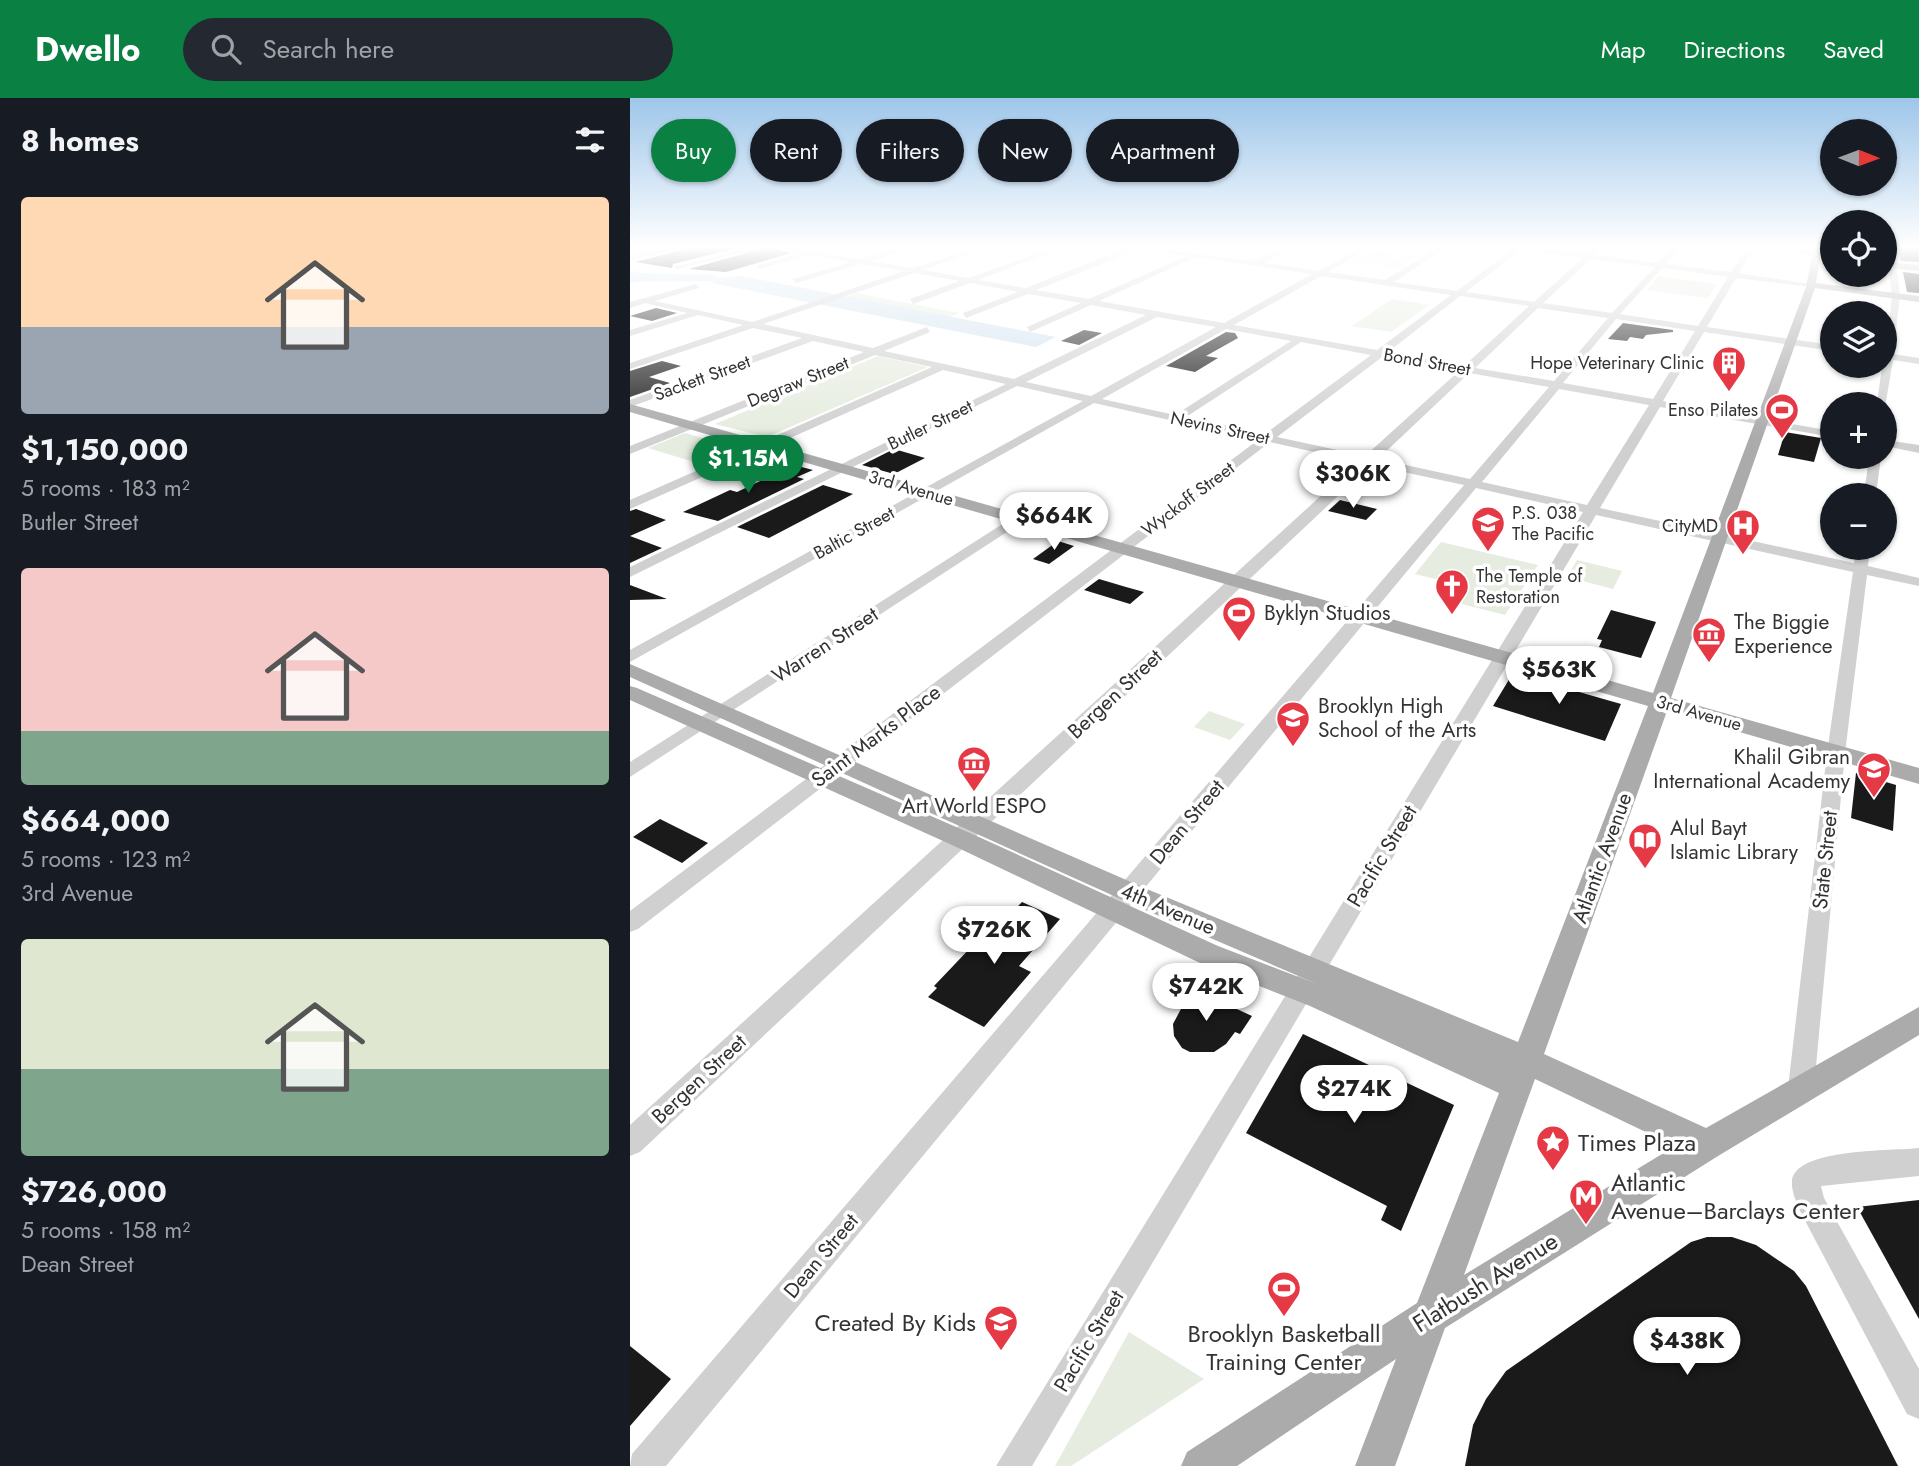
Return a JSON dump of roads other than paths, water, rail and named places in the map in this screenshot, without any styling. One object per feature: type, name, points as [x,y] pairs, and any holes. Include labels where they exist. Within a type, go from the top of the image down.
[{"type":"main road","name":"Atlantic Avenue","points":[[1375,1466],[1803,310]]},
{"type":"main road","name":"3rd Avenue","points":[[630,406],[691,426],[1919,776]]},
{"type":"main road","name":"4th Avenue","points":[[630,670],[840,763],[969,831],[1120,902],[1521,1074],[1707,1145]]},
{"type":"main road","name":"4th Avenue","points":[[630,692],[821,778],[969,831]]},
{"type":"main road","name":"Flatbush Avenue","points":[[1201,1466],[1307,1393],[1430,1316],[1801,1088],[1919,1020]]},
{"type":"street","name":"Nevins Street","points":[[688,310],[1919,582]]},
{"type":"street","points":[[630,366],[796,310]]},
{"type":"street","points":[[966,315],[979,310]]},
{"type":"street","points":[[1030,328],[1072,310]]},
{"type":"street","name":"Bond Street","points":[[1129,310],[1820,432]]},
{"type":"street","name":"Baltic Street","points":[[630,657],[1224,326],[1235,324],[1260,310]]},
{"type":"street","name":"Wyckoff Street","points":[[1122,549],[1437,310]]},
{"type":"street","name":"Bergen Street","points":[[630,1143],[1530,310]]},
{"type":"street","points":[[1570,310],[1820,346]]},
{"type":"street","name":"Dean Street","points":[[644,1466],[1620,310]]},
{"type":"street","name":"Pacific Street","points":[[1013,1466],[1712,310]]},
{"type":"street","points":[[630,333],[698,312]]},
{"type":"street","name":"Butler Street","points":[[630,573],[1154,314]]},
{"type":"street","name":"Degraw Street","points":[[630,450],[927,330]]},
{"type":"street","name":"Sackett Street","points":[[630,406],[813,338]]},
{"type":"street","points":[[1176,419],[1300,339]]},
{"type":"street","points":[[1897,358],[1919,361]]},
{"type":"street","points":[[630,505],[943,366]]},
{"type":"street","points":[[1897,445],[1919,449]]},
{"type":"street","name":"Warren Street","points":[[630,771],[1020,519]]},
{"type":"street","name":"Saint Marks Place","points":[[630,923],[1122,549]]},
{"type":"street","name":"State Street","points":[[1801,1088],[1836,753],[1861,560]]},
{"type":"street","points":[[1919,1162],[1816,1171],[1806,1181],[1806,1192],[1819,1221],[1919,1402]]},
{"type":"water","points":[[848,310],[916,310],[1056,337],[1036,347]]},
{"type":"place","name":"Hope Veterinary Clinic","points":[[1729,393]]},
{"type":"place","name":"Enso Pilates","points":[[1782,440]]},
{"type":"place","name":"P.S. 038 The Pacific","points":[[1488,553]]},
{"type":"place","name":"CityMD","points":[[1743,556]]},
{"type":"place","name":"The Temple of Restoration","points":[[1452,616]]},
{"type":"place","name":"Byklyn Studios","points":[[1239,643]]},
{"type":"place","name":"The Biggie Experience","points":[[1709,664]]},
{"type":"place","name":"Brooklyn High School of the Arts","points":[[1293,748]]},
{"type":"place","name":"Art World ESPO","points":[[974,793]]},
{"type":"place","name":"Khalil Gibran International Academy","points":[[1874,799]]},
{"type":"place","name":"Alul Bayt Islamic Library","points":[[1645,870]]},
{"type":"place","name":"Times Plaza","points":[[1553,1172]]},
{"type":"place","name":"Atlantic Avenue–Barclays Center","points":[[1586,1226]]},
{"type":"place","name":"Brooklyn Basketball Training Center","points":[[1284,1318]]},
{"type":"place","name":"Created By Kids","points":[[1001,1352]]}]
